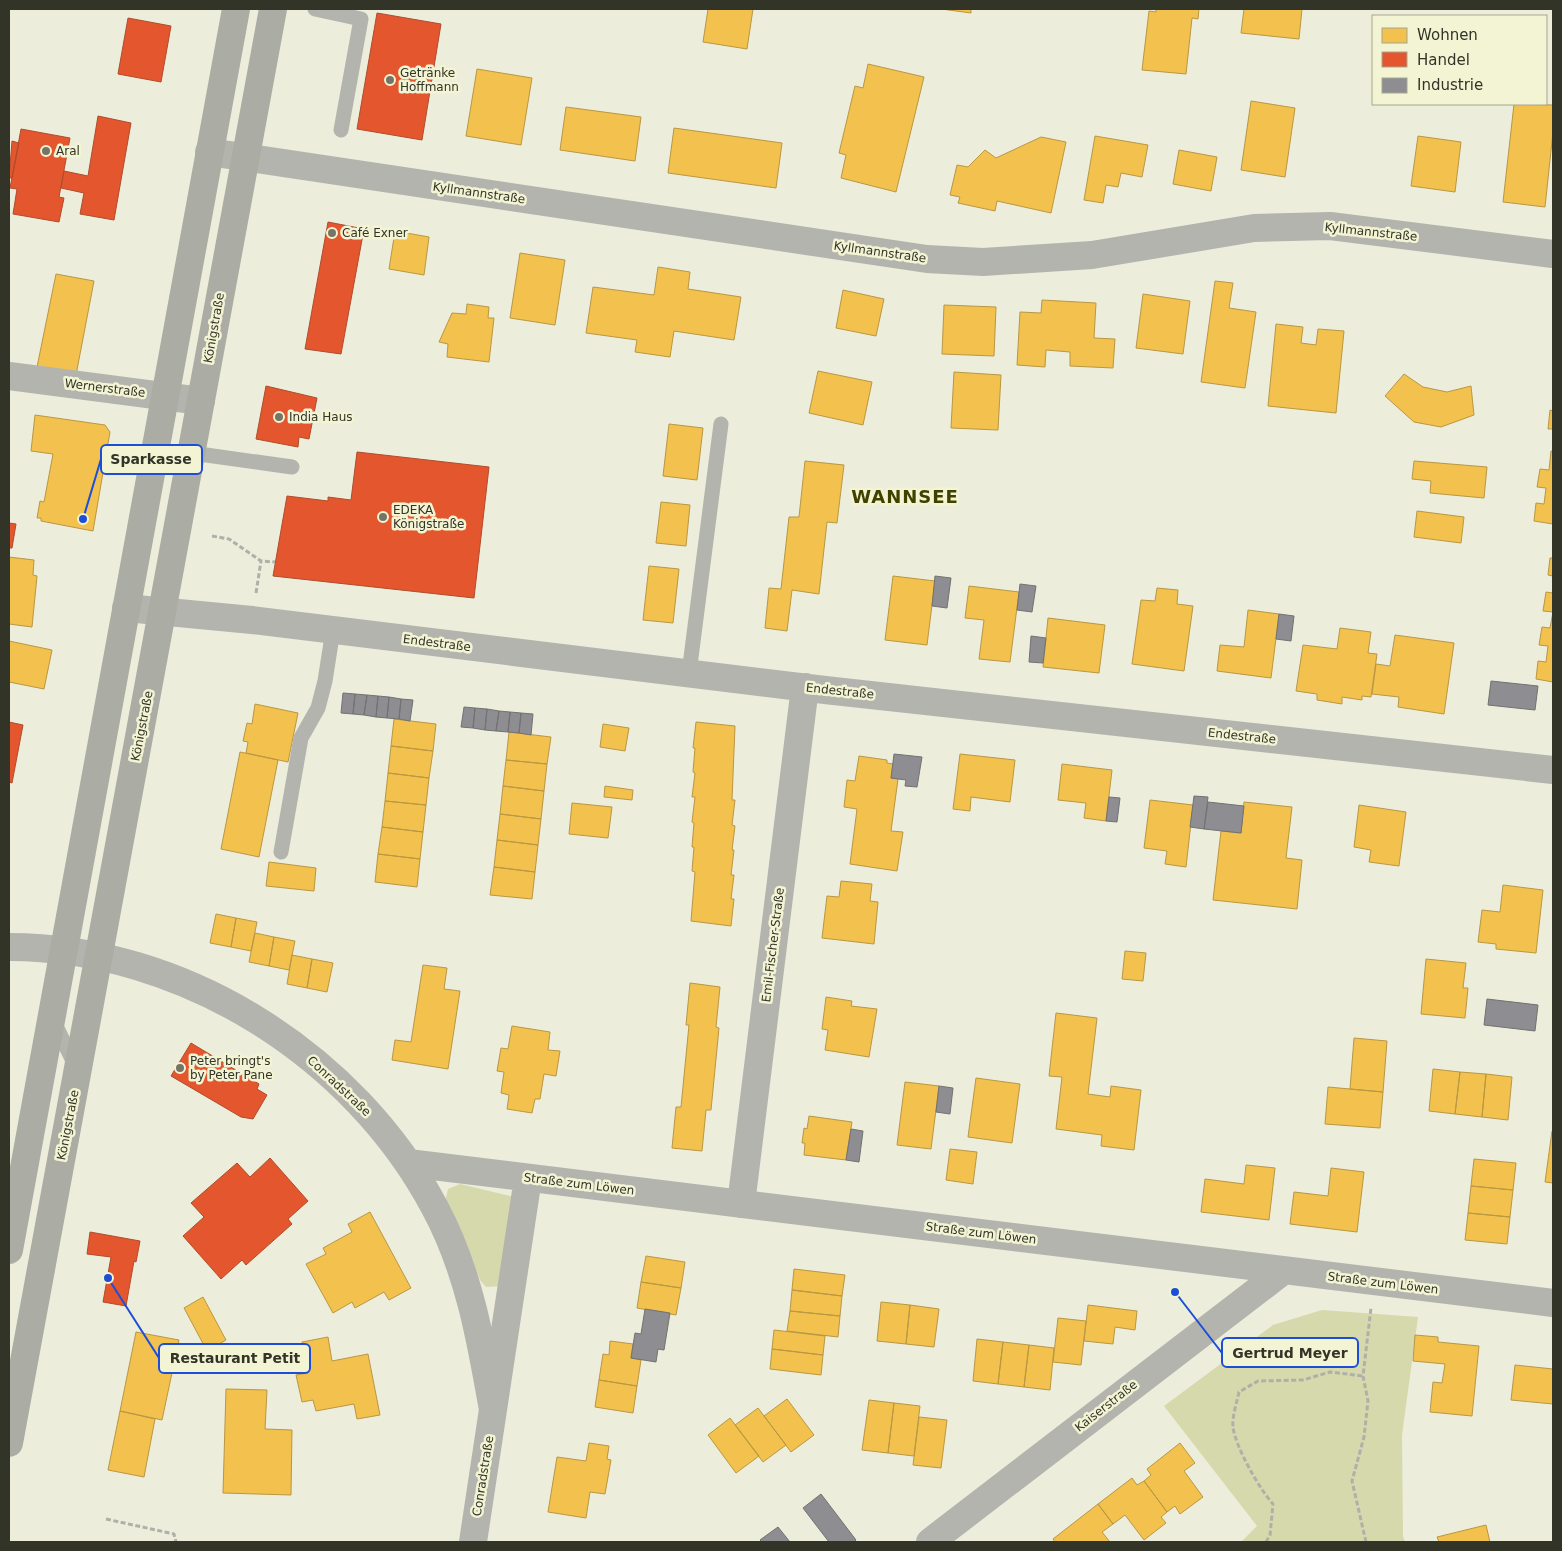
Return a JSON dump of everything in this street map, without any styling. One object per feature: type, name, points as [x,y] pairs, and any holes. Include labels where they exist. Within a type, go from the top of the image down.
[{"type":"main road","points":[[9,1250],[236,9]]},
{"type":"main road","name":"Königstraße","points":[[9,1443],[273,9]]},
{"type":"street","name":"Kyllmannstraße","points":[[209,152],[927,258],[983,262],[1092,255],[1254,228],[1330,226],[1553,254]]},
{"type":"street","name":"Wernerstraße","points":[[9,376],[201,401]]},
{"type":"street","name":"Endestraße","points":[[126,608],[334,630],[805,687],[1553,770]]},
{"type":"street","name":"Emil-Fischer-Straße","points":[[741,1204],[805,687]]},
{"type":"street","name":"Conradstraße","points":[[9,947],[63,951],[99,958],[165,976],[196,988],[243,1012],[317,1063],[366,1110],[408,1163],[436,1209],[477,1318],[493,1410]]},
{"type":"street","name":"Straße zum Löwen","points":[[408,1163],[1553,1303]]},
{"type":"street","name":"Conradstraße","points":[[473,1542],[528,1178]]},
{"type":"street","name":"Kaiserstraße","points":[[930,1542],[1283,1271]]},
{"type":"lane","points":[[315,9],[361,19],[341,130]]},
{"type":"lane","points":[[689,673],[721,424]]},
{"type":"lane","points":[[192,453],[292,467]]},
{"type":"lane","points":[[281,852],[301,738],[318,708],[334,630]]},
{"type":"lane","points":[[52,1016],[78,1072]]},
{"type":"path","points":[[212,536],[229,540],[260,561],[275,562]]},
{"type":"path","points":[[1366,1542],[1352,1481],[1364,1438],[1368,1401],[1363,1376],[1375,1282]]},
{"type":"path","points":[[1266,1542],[1270,1535],[1273,1504],[1264,1494],[1247,1465],[1233,1427],[1238,1392],[1258,1381],[1303,1380],[1330,1372],[1363,1376]]},
{"type":"path","points":[[106,1519],[174,1534],[176,1542]]},
{"type":"green space","points":[[460,1184],[514,1197],[502,1286],[486,1287],[480,1280],[445,1202],[448,1189]]},
{"type":"green space","points":[[1322,1310],[1418,1317],[1402,1435],[1403,1536],[1405,1542],[1241,1542],[1257,1526],[1164,1406],[1273,1325]]},
{"type":"building: Wohnen","points":[[708,9],[753,9],[747,49],[703,42]]},
{"type":"building: Wohnen","points":[[941,9],[971,9],[971,13]]},
{"type":"building: Wohnen","points":[[1156,9],[1199,9],[1198,19],[1192,18],[1186,74],[1142,70],[1149,11],[1156,12]]},
{"type":"building: Wohnen","points":[[1244,9],[1302,9],[1299,39],[1241,33]]},
{"type":"building: Wohnen","points":[[868,64],[924,77],[896,192],[841,178],[846,155],[839,153],[855,86],[863,88]]},
{"type":"building: Wohnen","points":[[477,69],[532,78],[521,145],[466,136]]},
{"type":"building: Wohnen","points":[[1251,101],[1295,108],[1285,177],[1241,170]]},
{"type":"building: Wohnen","points":[[1514,105],[1553,105],[1553,132],[1545,207],[1503,202]]},
{"type":"building: Wohnen","points":[[566,107],[641,117],[635,161],[560,150]]},
{"type":"building: Wohnen","points":[[674,128],[782,143],[776,188],[668,173]]},
{"type":"building: Wohnen","points":[[1095,136],[1148,145],[1142,177],[1121,173],[1118,187],[1106,185],[1103,203],[1084,200]]},
{"type":"building: Wohnen","points":[[1418,136],[1461,142],[1455,192],[1411,186]]},
{"type":"building: Wohnen","points":[[1041,137],[1066,142],[1051,213],[997,201],[995,211],[958,203],[960,197],[950,195],[957,165],[968,167],[985,150],[996,158]]},
{"type":"building: Wohnen","points":[[1179,150],[1217,157],[1211,191],[1173,184]]},
{"type":"building: Wohnen","points":[[395,231],[429,237],[424,275],[389,269]]},
{"type":"building: Wohnen","points":[[520,253],[565,260],[555,325],[510,318]]},
{"type":"building: Wohnen","points":[[658,267],[690,272],[688,289],[741,297],[734,340],[674,331],[670,357],[635,352],[637,340],[586,333],[593,287],[654,295]]},
{"type":"building: Wohnen","points":[[56,274],[94,281],[76,375],[37,367]]},
{"type":"building: Wohnen","points":[[1215,281],[1233,283],[1229,308],[1256,312],[1245,388],[1201,382]]},
{"type":"building: Wohnen","points":[[843,290],[884,299],[876,336],[836,328]]},
{"type":"building: Wohnen","points":[[1143,294],[1190,301],[1183,354],[1136,348]]},
{"type":"building: Wohnen","points":[[1042,300],[1096,303],[1094,338],[1115,339],[1113,368],[1070,366],[1070,352],[1046,350],[1045,367],[1017,365],[1020,312],[1041,313]]},
{"type":"building: Wohnen","points":[[467,304],[489,307],[488,318],[494,318],[489,362],[447,357],[448,344],[439,342],[452,313],[466,314]]},
{"type":"building: Wohnen","points":[[944,305],[996,307],[994,356],[942,354]]},
{"type":"building: Wohnen","points":[[1276,324],[1303,327],[1301,343],[1316,345],[1318,329],[1344,331],[1336,413],[1268,406]]},
{"type":"building: Wohnen","points":[[818,371],[872,382],[863,425],[809,413]]},
{"type":"building: Wohnen","points":[[954,372],[1001,375],[998,430],[951,428]]},
{"type":"building: Wohnen","points":[[1404,374],[1423,387],[1447,392],[1471,386],[1474,415],[1441,427],[1414,422],[1385,396]]},
{"type":"building: Wohnen","points":[[1550,410],[1553,411],[1553,429],[1548,429]]},
{"type":"building: Wohnen","points":[[35,415],[105,425],[110,432],[93,531],[41,521],[41,518],[37,518],[40,501],[44,502],[53,454],[31,451]]},
{"type":"building: Wohnen","points":[[669,424],[703,428],[697,480],[663,476]]},
{"type":"building: Wohnen","points":[[1551,451],[1553,451],[1553,524],[1534,521],[1536,503],[1544,504],[1546,488],[1537,487],[1540,469],[1549,470]]},
{"type":"building: Wohnen","points":[[805,461],[844,465],[837,523],[827,522],[819,594],[792,590],[787,631],[765,628],[769,588],[781,589],[789,517],[799,517]]},
{"type":"building: Wohnen","points":[[1414,461],[1487,467],[1484,498],[1430,493],[1431,481],[1412,479]]},
{"type":"building: Wohnen","points":[[661,502],[690,505],[686,546],[656,543]]},
{"type":"building: Wohnen","points":[[1417,511],[1464,517],[1461,543],[1414,537]]},
{"type":"building: Wohnen","points":[[9,557],[34,560],[33,575],[37,576],[32,627],[9,624]]},
{"type":"building: Wohnen","points":[[1550,558],[1553,558],[1553,576],[1548,575]]},
{"type":"building: Wohnen","points":[[649,566],[679,569],[673,623],[643,620]]},
{"type":"building: Wohnen","points":[[893,576],[935,581],[927,645],[885,640]]},
{"type":"building: Wohnen","points":[[969,586],[1019,592],[1010,662],[979,659],[984,620],[965,618]]},
{"type":"building: Wohnen","points":[[1157,588],[1178,590],[1177,604],[1193,606],[1184,671],[1132,664],[1141,600],[1155,601]]},
{"type":"building: Wohnen","points":[[1546,592],[1553,593],[1553,612],[1543,611]]},
{"type":"building: Wohnen","points":[[1248,610],[1279,614],[1271,678],[1217,671],[1220,645],[1244,647]]},
{"type":"building: Wohnen","points":[[1553,612],[1553,682],[1536,679],[1538,661],[1546,662],[1548,646],[1539,645],[1542,627],[1550,628]]},
{"type":"building: Wohnen","points":[[1048,618],[1105,625],[1099,673],[1043,667]]},
{"type":"building: Wohnen","points":[[1340,628],[1371,632],[1368,653],[1377,654],[1371,697],[1362,696],[1362,700],[1342,697],[1342,704],[1317,700],[1317,694],[1296,691],[1303,645],[1337,649]]},
{"type":"building: Wohnen","points":[[1395,635],[1454,643],[1444,714],[1398,707],[1399,697],[1372,694],[1376,664],[1390,666]]},
{"type":"building: Wohnen","points":[[9,641],[52,650],[44,689],[9,682]]},
{"type":"building: Wohnen","points":[[255,704],[298,713],[288,762],[246,753],[248,742],[243,741],[247,723],[252,724]]},
{"type":"building: Wohnen","points":[[394,719],[436,724],[433,751],[391,746]]},
{"type":"building: Wohnen","points":[[696,722],[735,726],[732,800],[735,800],[732,825],[735,826],[731,875],[734,875],[731,899],[734,899],[731,926],[691,921],[695,872],[692,871],[694,823],[692,822],[695,797],[692,797],[695,773],[693,772],[695,748],[693,748]]},
{"type":"building: Wohnen","points":[[603,724],[629,728],[625,751],[600,747]]},
{"type":"building: Wohnen","points":[[509,732],[551,737],[547,764],[506,760]]},
{"type":"building: Wohnen","points":[[391,746],[433,751],[429,778],[388,773]]},
{"type":"building: Wohnen","points":[[240,752],[278,760],[259,857],[221,849]]},
{"type":"building: Wohnen","points":[[960,754],[1015,760],[1010,802],[971,797],[970,811],[953,809]]},
{"type":"building: Wohnen","points":[[859,756],[887,760],[887,763],[893,764],[891,778],[898,779],[891,831],[903,832],[897,871],[850,864],[857,809],[844,807],[847,780],[855,781]]},
{"type":"building: Wohnen","points":[[506,760],[547,764],[544,791],[503,786]]},
{"type":"building: Wohnen","points":[[1062,764],[1112,770],[1106,821],[1084,818],[1086,803],[1058,800]]},
{"type":"building: Wohnen","points":[[388,773],[429,778],[426,805],[385,801]]},
{"type":"building: Wohnen","points":[[503,786],[544,791],[541,819],[500,814]]},
{"type":"building: Wohnen","points":[[605,786],[633,790],[632,800],[604,797]]},
{"type":"building: Wohnen","points":[[1150,800],[1193,805],[1186,867],[1165,864],[1167,851],[1144,848]]},
{"type":"building: Wohnen","points":[[385,801],[426,805],[423,832],[382,827]]},
{"type":"building: Wohnen","points":[[1244,802],[1292,807],[1286,858],[1302,860],[1297,909],[1213,900],[1221,831],[1241,833]]},
{"type":"building: Wohnen","points":[[572,803],[612,807],[608,838],[569,834]]},
{"type":"building: Wohnen","points":[[1359,805],[1406,812],[1399,866],[1369,862],[1371,850],[1354,847]]},
{"type":"building: Wohnen","points":[[500,814],[541,819],[538,845],[497,840]]},
{"type":"building: Wohnen","points":[[382,827],[423,832],[420,859],[378,854]]},
{"type":"building: Wohnen","points":[[497,840],[538,845],[535,872],[494,867]]},
{"type":"building: Wohnen","points":[[378,854],[420,859],[417,887],[375,882]]},
{"type":"building: Wohnen","points":[[269,862],[316,868],[314,891],[266,886]]},
{"type":"building: Wohnen","points":[[494,867],[535,872],[532,899],[490,895]]},
{"type":"building: Wohnen","points":[[841,881],[872,884],[870,901],[878,902],[874,944],[822,938],[827,896],[839,897]]},
{"type":"building: Wohnen","points":[[1503,885],[1543,890],[1536,953],[1496,949],[1496,944],[1478,942],[1482,910],[1500,912]]},
{"type":"building: Wohnen","points":[[216,914],[236,918],[231,947],[210,943]]},
{"type":"building: Wohnen","points":[[236,918],[257,922],[251,951],[231,947]]},
{"type":"building: Wohnen","points":[[255,933],[274,937],[269,966],[249,962]]},
{"type":"building: Wohnen","points":[[274,937],[295,941],[289,970],[269,966]]},
{"type":"building: Wohnen","points":[[1125,951],[1146,953],[1143,981],[1122,979]]},
{"type":"building: Wohnen","points":[[292,955],[312,959],[307,988],[287,984]]},
{"type":"building: Wohnen","points":[[312,959],[333,963],[327,992],[307,988]]},
{"type":"building: Wohnen","points":[[1426,959],[1466,963],[1463,988],[1468,988],[1465,1018],[1421,1014]]},
{"type":"building: Wohnen","points":[[423,965],[447,968],[444,989],[460,991],[448,1069],[392,1060],[395,1040],[411,1042]]},
{"type":"building: Wohnen","points":[[690,983],[720,987],[716,1027],[719,1028],[711,1110],[706,1110],[702,1151],[672,1148],[676,1107],[681,1107],[689,1025],[686,1025]]},
{"type":"building: Wohnen","points":[[826,997],[852,1001],[851,1006],[877,1009],[869,1057],[825,1050],[828,1030],[822,1029]]},
{"type":"building: Wohnen","points":[[1056,1013],[1097,1018],[1088,1094],[1110,1097],[1111,1086],[1141,1090],[1134,1150],[1101,1146],[1102,1135],[1056,1129],[1062,1077],[1049,1076]]},
{"type":"building: Wohnen","points":[[512,1026],[550,1032],[548,1050],[560,1051],[556,1076],[544,1074],[540,1099],[535,1099],[532,1113],[507,1109],[509,1095],[501,1093],[504,1072],[497,1071],[501,1048],[508,1049]]},
{"type":"building: Wohnen","points":[[1354,1038],[1387,1041],[1383,1092],[1350,1089]]},
{"type":"building: Wohnen","points":[[1433,1069],[1460,1072],[1455,1114],[1429,1111]]},
{"type":"building: Wohnen","points":[[1460,1072],[1486,1074],[1482,1117],[1455,1114]]},
{"type":"building: Wohnen","points":[[1486,1074],[1512,1077],[1508,1120],[1482,1117]]},
{"type":"building: Wohnen","points":[[976,1078],[1020,1084],[1012,1143],[968,1137]]},
{"type":"building: Wohnen","points":[[905,1082],[939,1086],[931,1149],[897,1145]]},
{"type":"building: Wohnen","points":[[1328,1087],[1383,1092],[1380,1128],[1325,1124]]},
{"type":"building: Wohnen","points":[[809,1116],[852,1122],[846,1160],[804,1155],[805,1143],[802,1143],[804,1128],[807,1129]]},
{"type":"building: Wohnen","points":[[1553,1131],[1553,1183],[1545,1182]]},
{"type":"building: Wohnen","points":[[950,1149],[977,1152],[973,1184],[946,1180]]},
{"type":"building: Wohnen","points":[[1474,1159],[1516,1163],[1513,1190],[1471,1186]]},
{"type":"building: Wohnen","points":[[1246,1165],[1275,1168],[1269,1220],[1201,1212],[1205,1179],[1244,1184]]},
{"type":"building: Wohnen","points":[[1331,1168],[1364,1172],[1357,1232],[1290,1224],[1294,1192],[1328,1196]]},
{"type":"building: Wohnen","points":[[1471,1186],[1513,1190],[1510,1217],[1468,1213]]},
{"type":"building: Wohnen","points":[[370,1212],[411,1288],[389,1300],[384,1292],[355,1308],[352,1302],[333,1313],[306,1264],[326,1254],[323,1248],[352,1232],[348,1224]]},
{"type":"building: Wohnen","points":[[1468,1213],[1510,1217],[1507,1244],[1465,1240]]},
{"type":"building: Wohnen","points":[[646,1256],[685,1262],[681,1288],[641,1282]]},
{"type":"building: Wohnen","points":[[794,1269],[845,1275],[842,1296],[792,1290]]},
{"type":"building: Wohnen","points":[[641,1282],[681,1288],[676,1315],[637,1308]]},
{"type":"building: Wohnen","points":[[792,1290],[842,1296],[840,1316],[790,1311]]},
{"type":"building: Wohnen","points":[[203,1297],[226,1340],[207,1351],[184,1308]]},
{"type":"building: Wohnen","points":[[881,1302],[910,1305],[906,1344],[877,1341]]},
{"type":"building: Wohnen","points":[[910,1305],[939,1309],[934,1347],[906,1344]]},
{"type":"building: Wohnen","points":[[1088,1305],[1137,1311],[1135,1330],[1115,1327],[1113,1344],[1084,1341]]},
{"type":"building: Wohnen","points":[[790,1311],[840,1316],[838,1337],[787,1331]]},
{"type":"building: Wohnen","points":[[1058,1318],[1086,1321],[1081,1365],[1053,1362]]},
{"type":"building: Wohnen","points":[[774,1330],[825,1336],[823,1355],[772,1349]]},
{"type":"building: Wohnen","points":[[136,1332],[179,1340],[162,1420],[120,1411]]},
{"type":"building: Wohnen","points":[[1415,1335],[1438,1337],[1438,1342],[1479,1346],[1472,1416],[1430,1412],[1433,1382],[1442,1383],[1445,1364],[1413,1361]]},
{"type":"building: Wohnen","points":[[328,1337],[332,1361],[368,1354],[380,1415],[357,1419],[354,1404],[316,1411],[313,1400],[302,1402],[296,1375],[308,1373],[302,1342]]},
{"type":"building: Wohnen","points":[[977,1339],[1003,1342],[998,1384],[973,1381]]},
{"type":"building: Wohnen","points":[[610,1341],[633,1344],[631,1358],[641,1360],[637,1386],[599,1380],[603,1354],[609,1355]]},
{"type":"building: Wohnen","points":[[1003,1342],[1029,1345],[1024,1387],[998,1384]]},
{"type":"building: Wohnen","points":[[1029,1345],[1054,1348],[1050,1390],[1024,1387]]},
{"type":"building: Wohnen","points":[[772,1349],[823,1355],[821,1375],[770,1369]]},
{"type":"building: Wohnen","points":[[1515,1365],[1553,1369],[1553,1404],[1511,1400]]},
{"type":"building: Wohnen","points":[[599,1380],[637,1386],[633,1413],[595,1407]]},
{"type":"building: Wohnen","points":[[226,1389],[267,1390],[265,1429],[292,1430],[291,1495],[223,1493]]},
{"type":"building: Wohnen","points":[[787,1399],[814,1435],[791,1452],[764,1416]]},
{"type":"building: Wohnen","points":[[869,1400],[894,1403],[888,1453],[862,1450]]},
{"type":"building: Wohnen","points":[[894,1403],[920,1406],[914,1456],[888,1453]]},
{"type":"building: Wohnen","points":[[758,1408],[786,1445],[763,1462],[735,1425]]},
{"type":"building: Wohnen","points":[[120,1411],[155,1419],[144,1477],[108,1470]]},
{"type":"building: Wohnen","points":[[919,1417],[947,1420],[941,1468],[913,1465]]},
{"type":"building: Wohnen","points":[[730,1418],[759,1456],[736,1473],[708,1435]]},
{"type":"building: Wohnen","points":[[589,1443],[609,1446],[607,1459],[611,1460],[605,1494],[590,1492],[586,1518],[548,1512],[557,1457],[586,1461]]},
{"type":"building: Wohnen","points":[[1180,1443],[1195,1463],[1184,1471],[1203,1497],[1180,1514],[1175,1506],[1167,1512],[1144,1481],[1151,1475],[1147,1469]]},
{"type":"building: Wohnen","points":[[1132,1478],[1137,1485],[1144,1481],[1167,1512],[1161,1517],[1166,1523],[1144,1540],[1125,1515],[1113,1524],[1098,1504]]},
{"type":"building: Wohnen","points":[[1098,1504],[1113,1524],[1102,1532],[1110,1542],[1055,1542],[1053,1539]]},
{"type":"building: Wohnen","points":[[1486,1525],[1490,1542],[1439,1542],[1437,1537]]},
{"type":"building: Handel","points":[[377,13],[441,24],[422,140],[357,129]]},
{"type":"building: Handel","points":[[128,18],[171,26],[161,82],[118,74]]},
{"type":"building: Handel","points":[[98,116],[131,123],[114,220],[80,214],[84,193],[61,188],[64,171],[88,176]]},
{"type":"building: Handel","points":[[21,129],[70,138],[59,197],[64,198],[59,222],[13,214],[17,189],[10,188]]},
{"type":"building: Handel","points":[[12,141],[19,143],[12,178],[9,178]]},
{"type":"building: Handel","points":[[328,222],[364,229],[341,354],[305,349]]},
{"type":"building: Handel","points":[[266,386],[317,398],[309,439],[299,437],[298,447],[256,439]]},
{"type":"building: Handel","name":"EDEKA Königstraße","points":[[357,452],[489,467],[474,598],[273,576],[287,496],[328,501],[328,497],[351,500]]},
{"type":"building: Handel","points":[[9,523],[16,524],[12,548],[9,548]]},
{"type":"building: Handel","points":[[9,722],[23,725],[12,783],[9,782]]},
{"type":"building: Handel","points":[[191,1043],[259,1084],[257,1089],[267,1095],[253,1119],[241,1117],[171,1076]]},
{"type":"building: Handel","points":[[270,1158],[308,1201],[288,1219],[292,1224],[246,1265],[242,1260],[221,1279],[183,1236],[204,1217],[191,1203],[237,1163],[250,1177]]},
{"type":"building: Handel","points":[[90,1232],[140,1241],[136,1262],[134,1261],[126,1306],[103,1302],[111,1257],[87,1254]]},
{"type":"building: Industrie","points":[[935,576],[951,578],[947,608],[932,606]]},
{"type":"building: Industrie","points":[[1020,584],[1036,586],[1032,612],[1017,610]]},
{"type":"building: Industrie","points":[[1279,614],[1294,616],[1291,641],[1276,639]]},
{"type":"building: Industrie","points":[[1031,636],[1046,638],[1043,663],[1029,662]]},
{"type":"building: Industrie","points":[[1491,681],[1538,686],[1535,710],[1488,705]]},
{"type":"building: Industrie","points":[[343,693],[355,694],[353,714],[341,713]]},
{"type":"building: Industrie","points":[[355,694],[367,695],[364,715],[353,714]]},
{"type":"building: Industrie","points":[[367,695],[378,696],[376,717],[364,715]]},
{"type":"building: Industrie","points":[[378,696],[389,697],[387,718],[376,717]]},
{"type":"building: Industrie","points":[[389,697],[401,699],[399,719],[387,718]]},
{"type":"building: Industrie","points":[[401,699],[413,700],[410,721],[399,719]]},
{"type":"building: Industrie","points":[[464,707],[475,708],[473,728],[461,727]]},
{"type":"building: Industrie","points":[[475,708],[487,709],[485,730],[473,728]]},
{"type":"building: Industrie","points":[[487,709],[499,711],[496,731],[485,730]]},
{"type":"building: Industrie","points":[[499,711],[510,712],[508,732],[496,731]]},
{"type":"building: Industrie","points":[[510,712],[521,713],[519,733],[508,732]]},
{"type":"building: Industrie","points":[[521,713],[533,714],[531,735],[519,733]]},
{"type":"building: Industrie","points":[[894,754],[922,757],[917,787],[905,786],[906,780],[891,778]]},
{"type":"building: Industrie","points":[[1194,796],[1208,797],[1204,829],[1190,827]]},
{"type":"building: Industrie","points":[[1109,797],[1120,798],[1117,822],[1106,821]]},
{"type":"building: Industrie","points":[[1208,802],[1244,806],[1241,833],[1204,829]]},
{"type":"building: Industrie","points":[[1487,999],[1538,1005],[1535,1031],[1484,1025]]},
{"type":"building: Industrie","points":[[939,1086],[953,1088],[950,1114],[936,1112]]},
{"type":"building: Industrie","points":[[851,1129],[863,1131],[859,1162],[846,1160]]},
{"type":"building: Industrie","points":[[645,1309],[670,1313],[664,1350],[658,1349],[656,1362],[631,1358],[635,1333],[641,1334]]},
{"type":"building: Industrie","points":[[821,1494],[856,1540],[853,1542],[829,1542],[803,1508]]},
{"type":"building: Industrie","points":[[778,1527],[790,1542],[762,1542],[760,1540]]},
{"type":"place","name":"Getränke Hoffmann","points":[[390,80]]},
{"type":"place","name":"Aral","points":[[46,151]]},
{"type":"place","name":"Café Exner","points":[[332,233]]},
{"type":"place","name":"India Haus","points":[[279,417]]},
{"type":"place","name":"EDEKA Königstraße","points":[[383,517]]},
{"type":"place","name":"Sparkasse","points":[[83,519]]},
{"type":"place","name":"Peter bringt's by Peter Pane","points":[[180,1068]]},
{"type":"place","name":"Restaurant Petit","points":[[108,1278]]},
{"type":"place","name":"Gertrud Meyer","points":[[1175,1292]]},
{"type":"district","name":"WANNSEE","points":[[905,496]]}]
